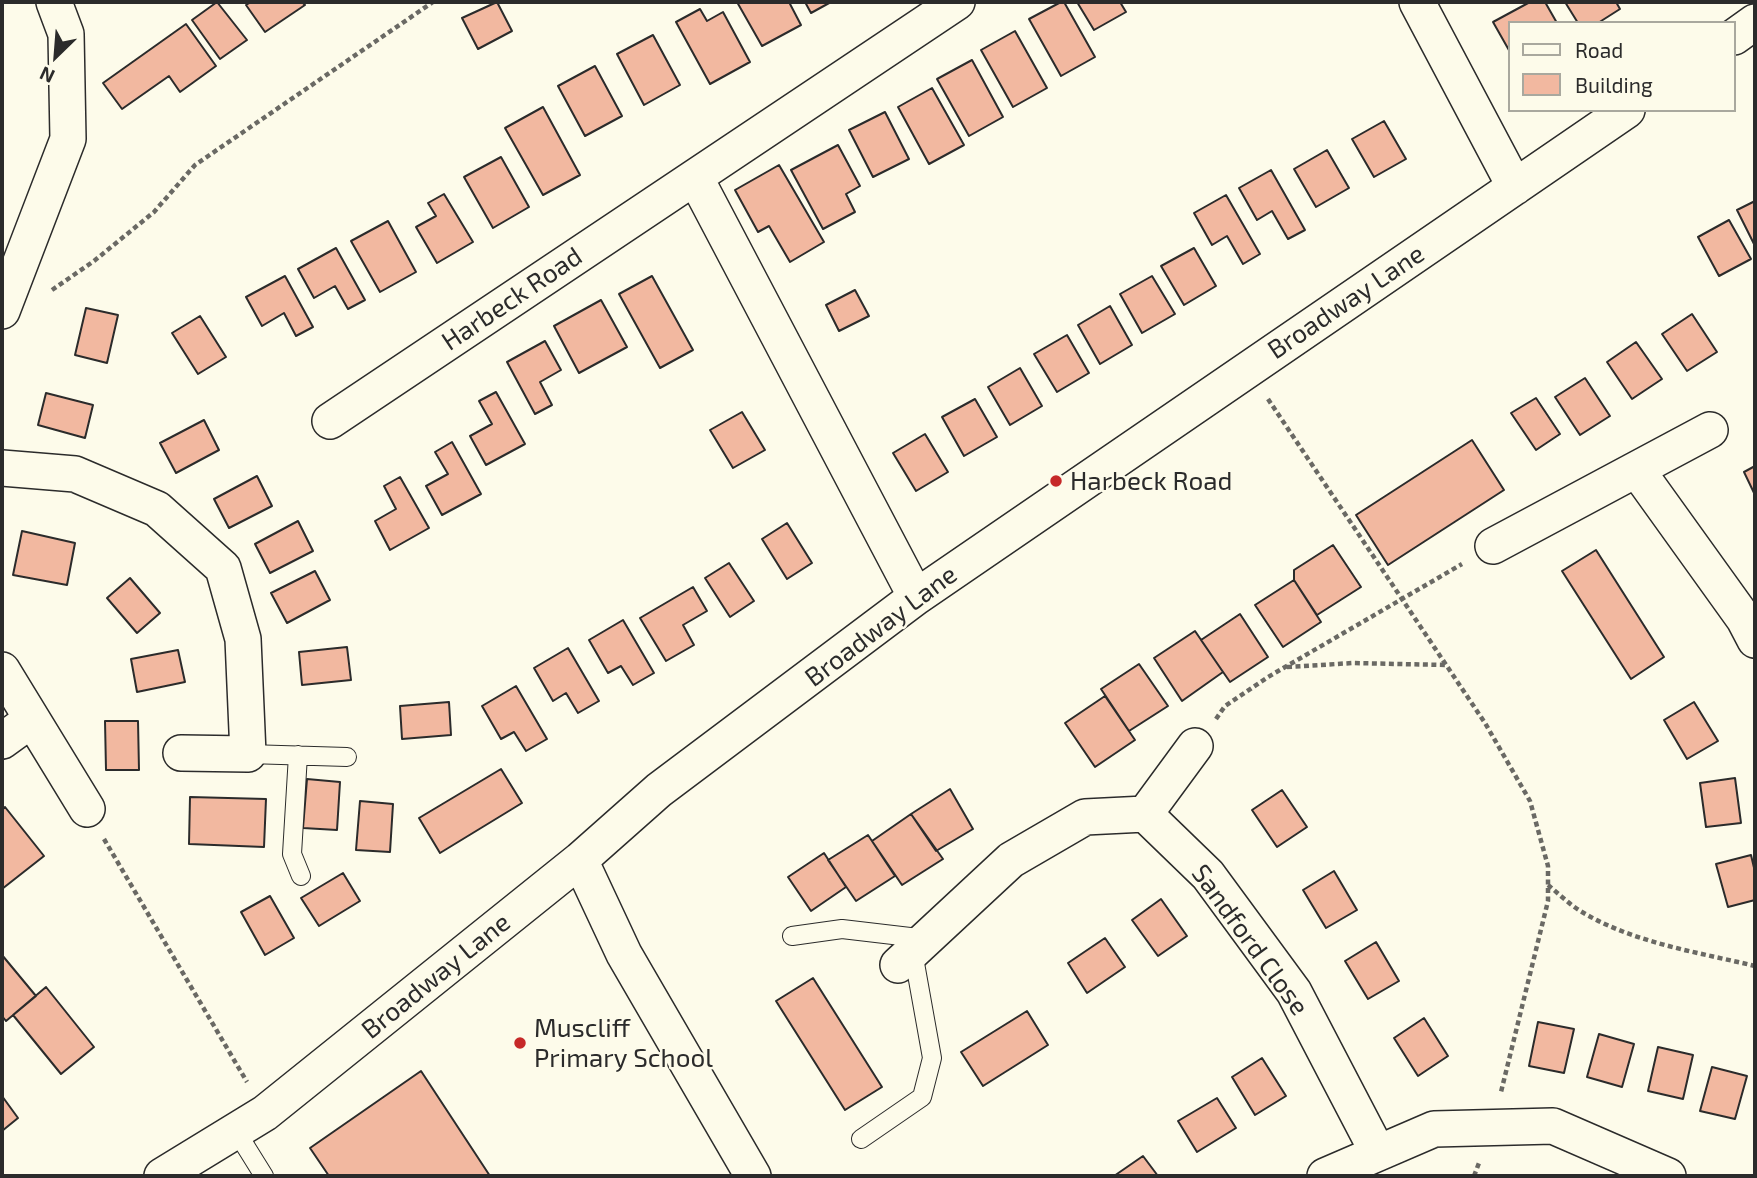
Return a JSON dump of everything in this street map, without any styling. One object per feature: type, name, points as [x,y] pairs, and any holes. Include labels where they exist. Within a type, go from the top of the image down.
[{"type":"street","points":[[2,311],[16,230],[68,139],[66,34],[54,2]]},
{"type":"street","name":"Harbeck Road","points":[[330,421],[957,2]]},
{"type":"street","points":[[1417,2],[1515,187]]},
{"type":"street","points":[[1736,36],[1755,22]]},
{"type":"street","name":"Broadway Lane","points":[[162,1176],[265,1112],[580,860],[659,790],[916,597],[1624,112]]},
{"type":"street","points":[[695,177],[916,597]]},
{"type":"street","points":[[1493,546],[1710,430]]},
{"type":"street","points":[[2,468],[75,474],[157,509],[223,568],[243,639],[248,754],[181,753]]},
{"type":"street","points":[[1637,470],[1744,619],[1755,640]]},
{"type":"street","points":[[2,670],[87,809]]},
{"type":"street","points":[[2,741],[31,720]]},
{"type":"street","points":[[913,952],[1011,860],[1022,853],[1085,817],[1145,814],[1195,747]]},
{"type":"street","name":"Sandford Close","points":[[1145,814],[1208,874],[1294,992],[1378,1153]]},
{"type":"street","points":[[580,860],[624,954],[753,1176]]},
{"type":"street","points":[[1325,1176],[1434,1129],[1553,1126],[1668,1176]]},
{"type":"lane","points":[[248,754],[347,757]]},
{"type":"lane","points":[[298,755],[292,854],[301,876]]},
{"type":"lane","points":[[792,936],[842,929],[913,952],[932,1058],[922,1097],[861,1139]]},
{"type":"lane","points":[[236,1131],[264,1176]]},
{"type":"path","points":[[48,293],[94,261],[154,212],[195,166],[433,2]]},
{"type":"path","points":[[1248,369],[1485,723],[1530,801],[1548,866],[1548,901],[1492,1128]]},
{"type":"path","points":[[1195,747],[1225,706],[1284,668],[1493,546]]},
{"type":"path","points":[[1284,668],[1353,663],[1447,665]]},
{"type":"path","points":[[87,809],[265,1112]]},
{"type":"path","points":[[1548,885],[1580,911],[1612,927],[1654,942],[1755,966]]},
{"type":"building","points":[[217,2],[247,40],[220,59],[192,20]]},
{"type":"building","points":[[251,2],[302,2],[305,5],[265,32],[246,5]]},
{"type":"building","points":[[497,2],[512,31],[478,49],[462,18]]},
{"type":"building","points":[[737,2],[789,2],[801,25],[762,46]]},
{"type":"building","points":[[805,2],[831,2],[811,13]]},
{"type":"building","points":[[1064,2],[1095,57],[1061,76],[1029,19]]},
{"type":"building","points":[[1077,2],[1120,2],[1126,12],[1094,30]]},
{"type":"building","points":[[1530,2],[1545,2],[1556,21],[1508,21],[1508,48],[1493,22]]},
{"type":"building","points":[[1565,2],[1616,2],[1620,9],[1601,21],[1577,21]]},
{"type":"building","points":[[700,9],[707,21],[723,12],[750,62],[710,84],[676,22]]},
{"type":"building","points":[[186,24],[216,66],[180,92],[169,76],[122,109],[103,83]]},
{"type":"building","points":[[1015,31],[1047,88],[1013,107],[981,50]]},
{"type":"building","points":[[653,35],[680,85],[644,105],[617,54]]},
{"type":"building","points":[[972,60],[1003,117],[969,136],[937,79]]},
{"type":"building","points":[[595,66],[622,116],[585,136],[558,86]]},
{"type":"building","points":[[932,88],[964,145],[929,164],[898,107]]},
{"type":"building","points":[[543,107],[580,175],[543,195],[505,128]]},
{"type":"building","points":[[885,112],[909,159],[873,177],[849,130]]},
{"type":"building","points":[[1384,121],[1406,159],[1374,177],[1352,139]]},
{"type":"building","points":[[838,145],[860,186],[846,194],[855,212],[823,229],[791,170]]},
{"type":"building","points":[[1327,150],[1349,188],[1316,207],[1294,169]]},
{"type":"building","points":[[501,157],[529,207],[493,228],[464,177]]},
{"type":"building","points":[[779,165],[824,242],[790,262],[769,226],[758,232],[735,190]]},
{"type":"building","points":[[1271,170],[1305,230],[1288,239],[1272,211],[1257,220],[1239,188]]},
{"type":"building","points":[[444,194],[473,242],[437,263],[416,227],[436,216],[428,203]]},
{"type":"building","points":[[1226,195],[1260,254],[1243,264],[1227,236],[1212,245],[1194,213]]},
{"type":"building","points":[[1755,201],[1755,246],[1737,210]]},
{"type":"building","points":[[1729,220],[1751,259],[1719,276],[1698,237]]},
{"type":"building","points":[[388,221],[416,272],[380,292],[351,241]]},
{"type":"building","points":[[336,248],[365,300],[348,309],[335,286],[314,298],[298,269]]},
{"type":"building","points":[[1194,248],[1216,286],[1184,305],[1161,266]]},
{"type":"building","points":[[285,276],[313,327],[296,336],[284,313],[262,326],[246,297]]},
{"type":"building","points":[[652,276],[693,350],[660,368],[619,294]]},
{"type":"building","points":[[1152,276],[1175,314],[1142,333],[1120,294]]},
{"type":"building","points":[[855,290],[869,316],[839,331],[826,305]]},
{"type":"building","points":[[601,300],[627,347],[579,373],[554,326]]},
{"type":"building","points":[[1110,306],[1132,345],[1100,364],[1078,325]]},
{"type":"building","points":[[86,308],[118,315],[107,363],[75,355]]},
{"type":"building","points":[[1692,314],[1717,352],[1687,371],[1662,334]]},
{"type":"building","points":[[200,316],[226,357],[198,374],[172,333]]},
{"type":"building","points":[[1067,335],[1089,373],[1057,392],[1034,354]]},
{"type":"building","points":[[545,341],[561,370],[540,382],[552,405],[535,414],[507,362]]},
{"type":"building","points":[[1636,342],[1662,379],[1632,399],[1607,362]]},
{"type":"building","points":[[1020,368],[1042,406],[1010,425],[988,387]]},
{"type":"building","points":[[1585,378],[1610,416],[1580,435],[1555,397]]},
{"type":"building","points":[[496,392],[525,444],[486,465],[470,436],[492,424],[479,401]]},
{"type":"building","points":[[46,393],[93,405],[85,438],[38,425]]},
{"type":"building","points":[[1536,398],[1560,434],[1536,450],[1511,413]]},
{"type":"building","points":[[975,399],[997,437],[964,456],[942,417]]},
{"type":"building","points":[[742,412],[765,450],[733,468],[710,430]]},
{"type":"building","points":[[204,420],[219,450],[176,473],[160,443]]},
{"type":"building","points":[[925,434],[948,472],[916,491],[893,453]]},
{"type":"building","points":[[1472,440],[1504,490],[1388,565],[1356,515]]},
{"type":"building","points":[[452,442],[481,494],[442,515],[426,486],[448,474],[435,452]]},
{"type":"building","points":[[1755,466],[1755,495],[1744,472]]},
{"type":"building","points":[[257,476],[272,506],[229,528],[214,499]]},
{"type":"building","points":[[400,477],[429,528],[390,550],[375,521],[396,509],[384,486]]},
{"type":"building","points":[[298,521],[313,551],[270,573],[255,544]]},
{"type":"building","points":[[787,523],[812,563],[787,579],[762,539]]},
{"type":"building","points":[[22,531],[75,543],[67,585],[13,575]]},
{"type":"building","points":[[1333,545],[1361,587],[1317,615],[1294,580],[1294,570]]},
{"type":"building","points":[[1596,550],[1664,657],[1631,679],[1562,571]]},
{"type":"building","points":[[729,563],[754,601],[730,617],[705,578]]},
{"type":"building","points":[[315,571],[330,600],[287,623],[271,593]]},
{"type":"building","points":[[130,578],[160,613],[137,633],[107,598]]},
{"type":"building","points":[[1294,580],[1321,622],[1283,647],[1255,605]]},
{"type":"building","points":[[693,587],[707,611],[683,625],[694,645],[666,661],[640,618]]},
{"type":"building","points":[[1240,614],[1268,657],[1230,682],[1201,640]]},
{"type":"building","points":[[623,620],[654,673],[633,685],[621,666],[608,673],[589,640]]},
{"type":"building","points":[[1195,631],[1223,672],[1182,701],[1154,658]]},
{"type":"building","points":[[347,647],[351,680],[302,685],[299,652]]},
{"type":"building","points":[[568,648],[599,701],[578,713],[566,693],[553,701],[534,668]]},
{"type":"building","points":[[178,650],[185,682],[137,692],[131,659]]},
{"type":"building","points":[[1139,664],[1168,706],[1129,731],[1101,689]]},
{"type":"building","points":[[516,686],[547,739],[526,751],[514,732],[501,739],[482,706]]},
{"type":"building","points":[[1105,696],[1135,740],[1095,767],[1065,723]]},
{"type":"building","points":[[449,702],[451,735],[402,739],[400,706]]},
{"type":"building","points":[[1694,702],[1718,741],[1687,759],[1664,720]]},
{"type":"building","points":[[105,721],[138,721],[139,770],[106,770]]},
{"type":"building","points":[[501,769],[522,803],[440,853],[419,818]]},
{"type":"building","points":[[1735,778],[1741,823],[1706,827],[1700,783]]},
{"type":"building","points":[[307,779],[340,782],[337,830],[303,828]]},
{"type":"building","points":[[950,789],[973,829],[936,851],[911,814]]},
{"type":"building","points":[[1282,790],[1307,827],[1277,847],[1252,810]]},
{"type":"building","points":[[190,797],[266,799],[264,847],[189,844]]},
{"type":"building","points":[[360,801],[393,804],[390,852],[356,850]]},
{"type":"building","points":[[5,807],[44,856],[2,889],[2,810]]},
{"type":"building","points":[[911,814],[943,859],[902,885],[872,841]]},
{"type":"building","points":[[868,835],[895,876],[856,901],[828,860]]},
{"type":"building","points":[[824,853],[846,887],[811,911],[788,877]]},
{"type":"building","points":[[1751,855],[1755,872],[1755,900],[1728,907],[1716,864]]},
{"type":"building","points":[[1334,871],[1357,910],[1326,928],[1303,890]]},
{"type":"building","points":[[343,873],[360,901],[319,926],[301,898]]},
{"type":"building","points":[[270,896],[294,938],[265,955],[241,912]]},
{"type":"building","points":[[1161,899],[1187,936],[1158,956],[1132,920]]},
{"type":"building","points":[[1105,938],[1125,967],[1087,993],[1068,963]]},
{"type":"building","points":[[1376,942],[1399,981],[1368,999],[1345,961]]},
{"type":"building","points":[[2,955],[36,996],[6,1021],[2,1016]]},
{"type":"building","points":[[813,978],[882,1087],[845,1110],[776,1001]]},
{"type":"building","points":[[46,987],[94,1047],[61,1074],[13,1015]]},
{"type":"building","points":[[1027,1011],[1048,1045],[983,1086],[961,1052]]},
{"type":"building","points":[[1424,1018],[1448,1056],[1418,1076],[1394,1038]]},
{"type":"building","points":[[1538,1022],[1574,1029],[1564,1073],[1529,1066]]},
{"type":"building","points":[[1599,1034],[1634,1044],[1622,1087],[1587,1077]]},
{"type":"building","points":[[1658,1047],[1693,1055],[1683,1099],[1648,1091]]},
{"type":"building","points":[[1262,1058],[1286,1096],[1255,1115],[1232,1077]]},
{"type":"building","points":[[1712,1067],[1747,1076],[1735,1119],[1700,1111]]},
{"type":"building","points":[[421,1071],[490,1176],[329,1176],[310,1148]]},
{"type":"building","points":[[2,1096],[18,1118],[2,1131]]},
{"type":"building","points":[[1217,1098],[1236,1128],[1197,1152],[1178,1121]]},
{"type":"building","points":[[1143,1156],[1158,1176],[1114,1176]]},
{"type":"place","name":"Harbeck Road","points":[[1056,481]]},
{"type":"place","name":"Muscliff Primary School","points":[[520,1043]]}]
